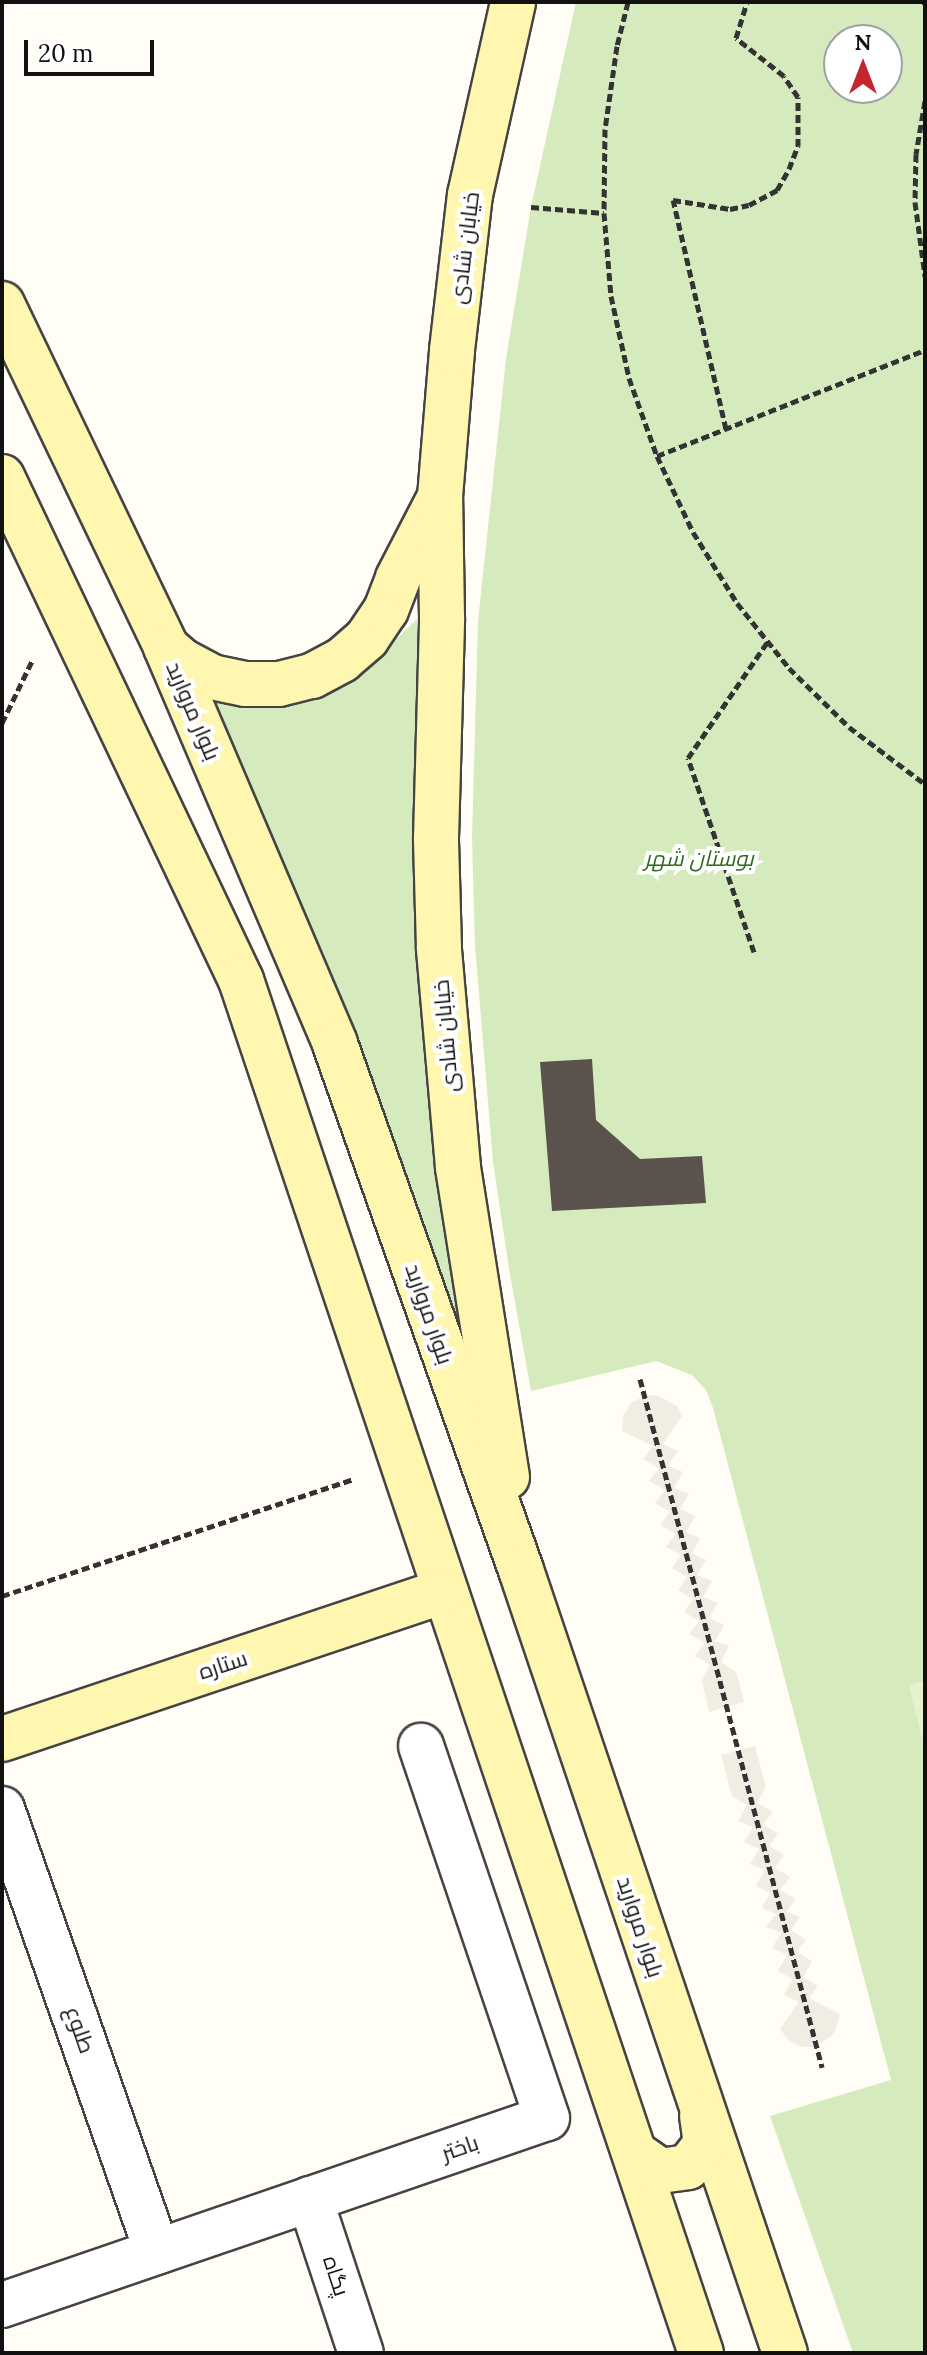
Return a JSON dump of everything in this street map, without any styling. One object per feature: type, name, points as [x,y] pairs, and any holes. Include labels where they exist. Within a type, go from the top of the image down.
[{"type":"street","name":"خیابان شادی","points":[[513,2],[470,195],[440,497],[442,618],[436,838],[447,1057],[460,1182],[521,1570]]},
{"type":"street","name":"بلوار مروارید","points":[[2,304],[166,647],[335,1044],[521,1570],[702,2116],[785,2353]]},
{"type":"street","points":[[2,477],[241,980],[701,2353]]},
{"type":"street","name":"خیابان شادی","points":[[166,647],[182,661],[212,677],[245,684],[279,684],[312,676],[342,660],[367,638],[386,610],[398,578],[440,497]]},
{"type":"street","name":"ستاره","points":[[2,1739],[444,1591]]},
{"type":"street","name":"باختر","points":[[2,2305],[547,2118],[421,1746]]},
{"type":"street","name":"طلوع","points":[[2,1809],[157,2252]]},
{"type":"street","points":[[636,2154],[660,2171],[688,2167],[706,2144],[702,2116]]},
{"type":"street","name":"پگاه","points":[[310,2199],[361,2353]]},
{"type":"path","points":[[628,2],[617,46],[605,129],[604,213],[611,296],[629,378],[657,456],[693,532],[737,603],[789,668],[849,727],[925,784]]},
{"type":"path","points":[[726,429],[673,200],[730,209],[749,205],[777,190],[798,146],[798,97],[784,76],[736,38],[747,2]]},
{"type":"path","points":[[925,101],[916,154],[915,202],[925,276]]},
{"type":"path","points":[[531,207],[604,213]]},
{"type":"path","points":[[657,456],[925,350]]},
{"type":"path","points":[[754,952],[688,758],[768,641]]},
{"type":"path","points":[[2,723],[32,661]]},
{"type":"path","points":[[640,1379],[822,2067]]},
{"type":"path","points":[[2,1596],[354,1479]]},
{"type":"green space","name":"بوستان شهر","points":[[576,2],[925,2],[925,2353],[853,2353],[770,2116],[891,2080],[706,1390],[692,1375],[656,1361],[531,1391],[493,1162],[475,946],[472,837],[478,621],[506,359],[531,207]]},
{"type":"green space","points":[[420,616],[413,838],[424,1059],[435,1169],[471,1388],[437,1269],[356,1036],[259,808],[204,698],[242,707],[282,707],[320,697],[355,679]]},
{"type":"green space","points":[[925,1681],[925,1750],[909,1685]]},
{"type":"shaded area","points":[[657,1395],[677,1406],[682,1416],[663,1444],[678,1451],[668,1466],[683,1472],[674,1488],[689,1494],[680,1509],[695,1516],[686,1532],[700,1538],[692,1553],[706,1560],[697,1575],[712,1581],[703,1597],[718,1603],[709,1618],[724,1625],[715,1641],[729,1646],[721,1662],[736,1672],[744,1702],[709,1712],[702,1680],[710,1665],[695,1656],[705,1643],[689,1634],[699,1621],[684,1612],[693,1599],[678,1590],[687,1577],[672,1568],[681,1555],[666,1547],[676,1534],[660,1525],[670,1512],[655,1503],[665,1490],[649,1481],[659,1468],[643,1459],[653,1446],[622,1431],[623,1416],[631,1403],[645,1396]]},
{"type":"shaded area","points":[[755,1746],[766,1787],[757,1803],[773,1812],[763,1824],[778,1834],[769,1846],[784,1855],[775,1868],[790,1877],[780,1890],[796,1899],[786,1912],[800,1917],[791,1930],[806,1940],[797,1952],[812,1961],[803,1977],[818,1986],[809,1998],[840,2014],[834,2034],[816,2047],[802,2047],[789,2041],[780,2029],[799,2002],[784,1995],[793,1979],[778,1971],[787,1955],[772,1948],[781,1933],[766,1927],[776,1914],[762,1908],[770,1893],[756,1886],[765,1870],[750,1864],[759,1849],[744,1842],[753,1827],[738,1821],[747,1805],[732,1796],[721,1755]]},
{"type":"building","points":[[592,1059],[596,1120],[640,1159],[702,1156],[706,1203],[552,1211],[540,1062]]}]
